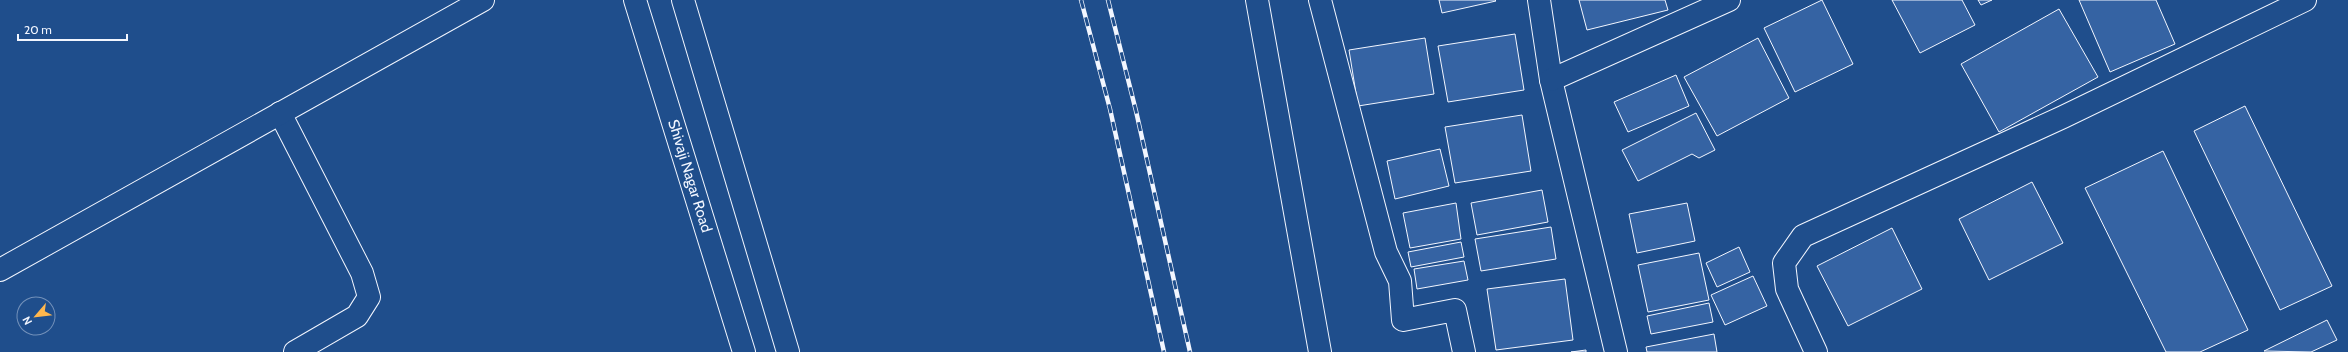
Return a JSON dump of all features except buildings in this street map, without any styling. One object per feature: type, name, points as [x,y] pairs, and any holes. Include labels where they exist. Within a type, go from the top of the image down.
[{"type":"street","points":[[0,270],[483,0]]},
{"type":"street","name":"Shivaji Nagar Road","points":[[635,0],[744,352]]},
{"type":"street","points":[[683,0],[788,352]]},
{"type":"street","points":[[1256,0],[1320,352]]},
{"type":"street","points":[[1320,0],[1386,252],[1400,281],[1403,320],[1455,310],[1464,352]]},
{"type":"street","points":[[1539,0],[1551,80],[1616,352]]},
{"type":"street","points":[[1551,80],[1730,0]]},
{"type":"street","points":[[1816,352],[1787,290],[1784,264],[1804,236],[2063,117],[2305,0]]},
{"type":"street","points":[[280,113],[362,273],[369,298],[357,316],[295,352]]},
{"type":"railway","points":[[1081,0],[1110,109],[1164,352]]},
{"type":"railway","points":[[1108,0],[1136,111],[1190,352]]}]
